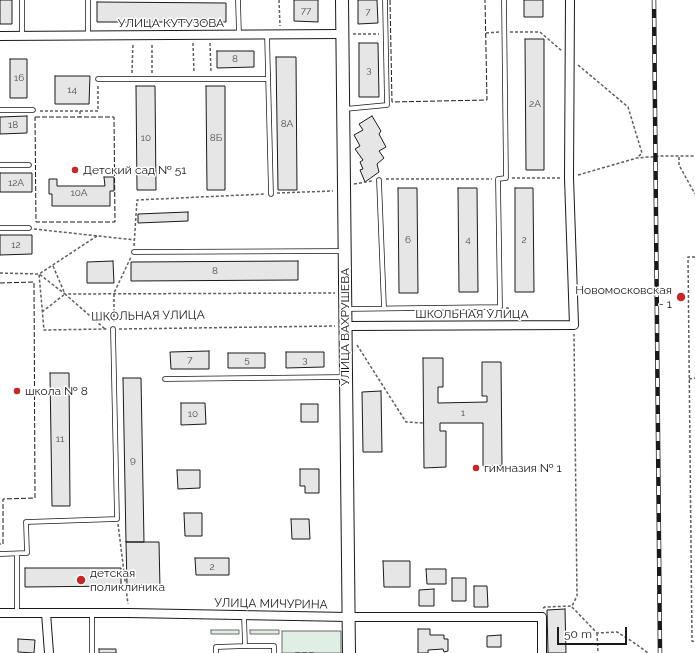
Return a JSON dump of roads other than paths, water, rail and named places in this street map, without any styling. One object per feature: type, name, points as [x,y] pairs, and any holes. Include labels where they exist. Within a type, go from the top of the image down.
[{"type":"main road","name":"УЛИЦА ВАХРУШЕВА","points":[[342,0],[349,653]]},
{"type":"street","name":"ШКОЛЬНАЯ УЛИЦА","points":[[345,326],[574,325],[569,178],[570,0]]},
{"type":"street","name":"УЛИЦА КУТУЗОВА","points":[[0,36],[342,34]]},
{"type":"street","name":"УЛИЦА МИЧУРИНА","points":[[0,613],[129,613],[348,617],[542,617],[542,653]]},
{"type":"street","points":[[46,613],[49,653]]},
{"type":"lane","points":[[22,0],[22,36]]},
{"type":"lane","points":[[88,0],[88,36]]},
{"type":"lane","points":[[238,0],[239,35]]},
{"type":"lane","points":[[343,109],[387,105],[385,0]]},
{"type":"lane","points":[[345,309],[500,307],[498,178],[506,178],[504,0]]},
{"type":"lane","points":[[267,34],[271,194]]},
{"type":"lane","points":[[98,79],[268,79]]},
{"type":"lane","points":[[0,110],[33,110]]},
{"type":"lane","points":[[0,165],[29,165]]},
{"type":"lane","points":[[379,180],[384,308]]},
{"type":"lane","points":[[0,228],[28,228]]},
{"type":"lane","points":[[134,252],[344,251]]},
{"type":"lane","points":[[0,554],[27,553],[26,522],[117,519],[114,329]]},
{"type":"lane","points":[[165,379],[345,377]]},
{"type":"lane","points":[[16,554],[17,613]]},
{"type":"lane","points":[[92,613],[92,653]]},
{"type":"lane","points":[[244,615],[245,646]]},
{"type":"lane","points":[[216,653],[216,647],[245,646],[274,646],[274,653]]},
{"type":"railway","points":[[654,0],[660,653]]},
{"type":"place","name":"Детский сад № 51","points":[[75,170]]},
{"type":"place","name":"Новомосковская - 1","points":[[681,297]]},
{"type":"place","name":"школа № 8","points":[[17,391]]},
{"type":"place","name":"гимназия № 1","points":[[476,468]]},
{"type":"place","name":"детская поликлиника","points":[[81,580]]}]
